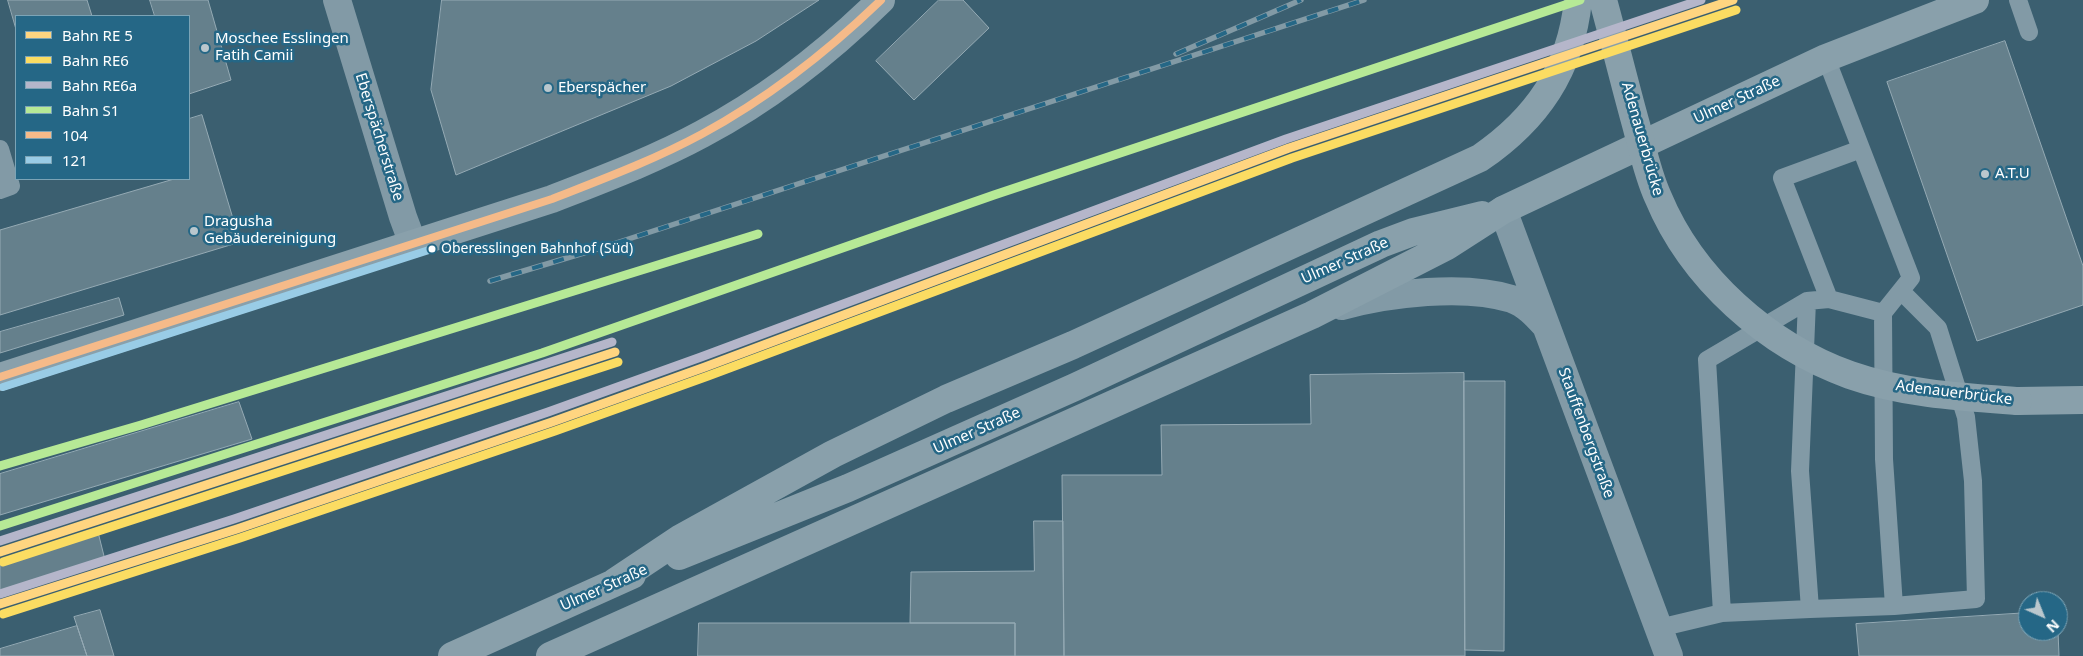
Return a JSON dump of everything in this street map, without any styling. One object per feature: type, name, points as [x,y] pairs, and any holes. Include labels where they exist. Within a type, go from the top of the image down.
[{"type":"main road","points":[[0,377],[552,199],[633,168],[703,134],[766,96],[814,60],[881,0]]},
{"type":"main road","points":[[615,582],[681,538],[833,454],[946,399],[1073,345],[1480,158],[1508,139],[1536,109],[1557,74],[1570,42],[1578,0]]},
{"type":"main road","name":"Adenauerbrücke","points":[[1603,0],[1646,162],[1657,196],[1670,224],[1688,250],[1710,280],[1737,307],[1772,335],[1811,358],[1858,377],[1943,395],[2018,401],[2083,400]]},
{"type":"main road","name":"Ulmer Straße","points":[[550,656],[1312,315],[1447,246],[1503,210],[1826,58],[1975,0]]},
{"type":"main road","name":"Ulmer Straße","points":[[452,656],[615,582],[857,484],[1075,387],[1381,244],[1413,232],[1503,210]]},
{"type":"street","name":"Eberspächerstraße","points":[[337,0],[403,217],[421,242]]},
{"type":"street","name":"Stauffenbergstraße","points":[[1503,210],[1669,656]]},
{"type":"street","name":"Ulmer Straße","points":[[1312,315],[1367,299],[1387,296],[1463,292],[1513,299],[1532,310],[1549,331]]},
{"type":"lane","points":[[2018,0],[2029,32]]},
{"type":"lane","points":[[1826,58],[1911,278],[1883,313],[1884,459],[1894,606]]},
{"type":"lane","points":[[1829,299],[1782,178],[1861,149]]},
{"type":"lane","points":[[0,150],[11,186],[0,190]]},
{"type":"lane","points":[[1659,628],[1722,613],[1894,606],[1976,599],[1973,481],[1966,417],[1938,328],[1901,291]]},
{"type":"lane","points":[[1722,613],[1707,360],[1807,301],[1829,299],[1883,313]]},
{"type":"lane","points":[[1807,301],[1800,471],[1810,609]]},
{"type":"building","points":[[8,0],[87,0],[92,15],[15,15],[15,25]]},
{"type":"building","name":"Moschee Esslingen Fatih Camii","points":[[150,0],[208,0],[231,80],[190,94],[190,15],[155,15]]},
{"type":"building","name":"Eberspächer","points":[[442,0],[819,0],[756,41],[671,86],[456,175],[431,90]]},
{"type":"building","points":[[939,0],[963,0],[989,28],[914,100],[876,61]]},
{"type":"building","name":"A.T.U","points":[[2005,41],[2083,266],[2083,305],[1977,341],[1887,82]]},
{"type":"building","points":[[202,115],[240,242],[0,315],[0,230],[171,180],[190,180],[190,119]]},
{"type":"building","points":[[119,298],[124,315],[0,353],[0,332]]},
{"type":"building","points":[[1464,373],[1465,656],[1064,656],[1062,475],[1162,475],[1161,425],[1311,424],[1310,375]]},
{"type":"building","points":[[1464,381],[1505,381],[1504,651],[1465,650]]},
{"type":"building","points":[[239,402],[252,439],[0,515],[0,474]]},
{"type":"building","points":[[1034,521],[1063,521],[1064,656],[1015,656],[1015,623],[910,623],[911,572],[1034,571]]},
{"type":"building","points":[[98,532],[105,560],[0,592],[0,563]]},
{"type":"building","points":[[100,610],[114,656],[87,656],[74,617]]},
{"type":"building","points":[[2018,614],[2018,641],[2058,641],[2059,656],[1859,656],[1856,624]]},
{"type":"building","points":[[699,623],[1015,623],[1015,656],[698,656]]},
{"type":"building","points":[[77,626],[87,656],[0,656],[0,649]]},
{"type":"railway","points":[[1176,54],[1301,0]]},
{"type":"railway","points":[[490,281],[607,246],[1364,0]]},
{"type":"transit line","name":"104","points":[[0,377],[552,199],[628,169],[702,134],[750,105],[818,56],[881,0]]},
{"type":"transit line","points":[[0,604],[237,529],[552,422],[705,367],[1289,148],[1733,0]]},
{"type":"transit line","name":"121","points":[[3,387],[432,249]]},
{"type":"transit line","points":[[0,552],[615,352]]},
{"type":"rail line","name":"S1","points":[[0,526],[542,353],[994,195],[1580,0]]},
{"type":"rail line","name":"RE6a","points":[[0,594],[234,519],[548,412],[1286,139],[1701,0]]},
{"type":"rail line","name":"RE6","points":[[3,614],[240,538],[555,431],[708,376],[1292,158],[1736,10]]},
{"type":"rail line","name":"S1","points":[[0,466],[141,425],[758,234]]},
{"type":"rail line","name":"RE6a","points":[[0,541],[612,342]]},
{"type":"rail line","name":"RE6","points":[[3,562],[618,362]]},
{"type":"place","name":"Moschee Esslingen Fatih Camii","points":[[205,48]]},
{"type":"place","name":"Eberspächer","points":[[548,88]]},
{"type":"place","name":"A.T.U","points":[[1985,174]]},
{"type":"place","name":"Dragusha Gebäudereinigung","points":[[194,231]]},
{"type":"place","name":"Oberesslingen Bahnhof (Süd)","points":[[432,249]]}]
